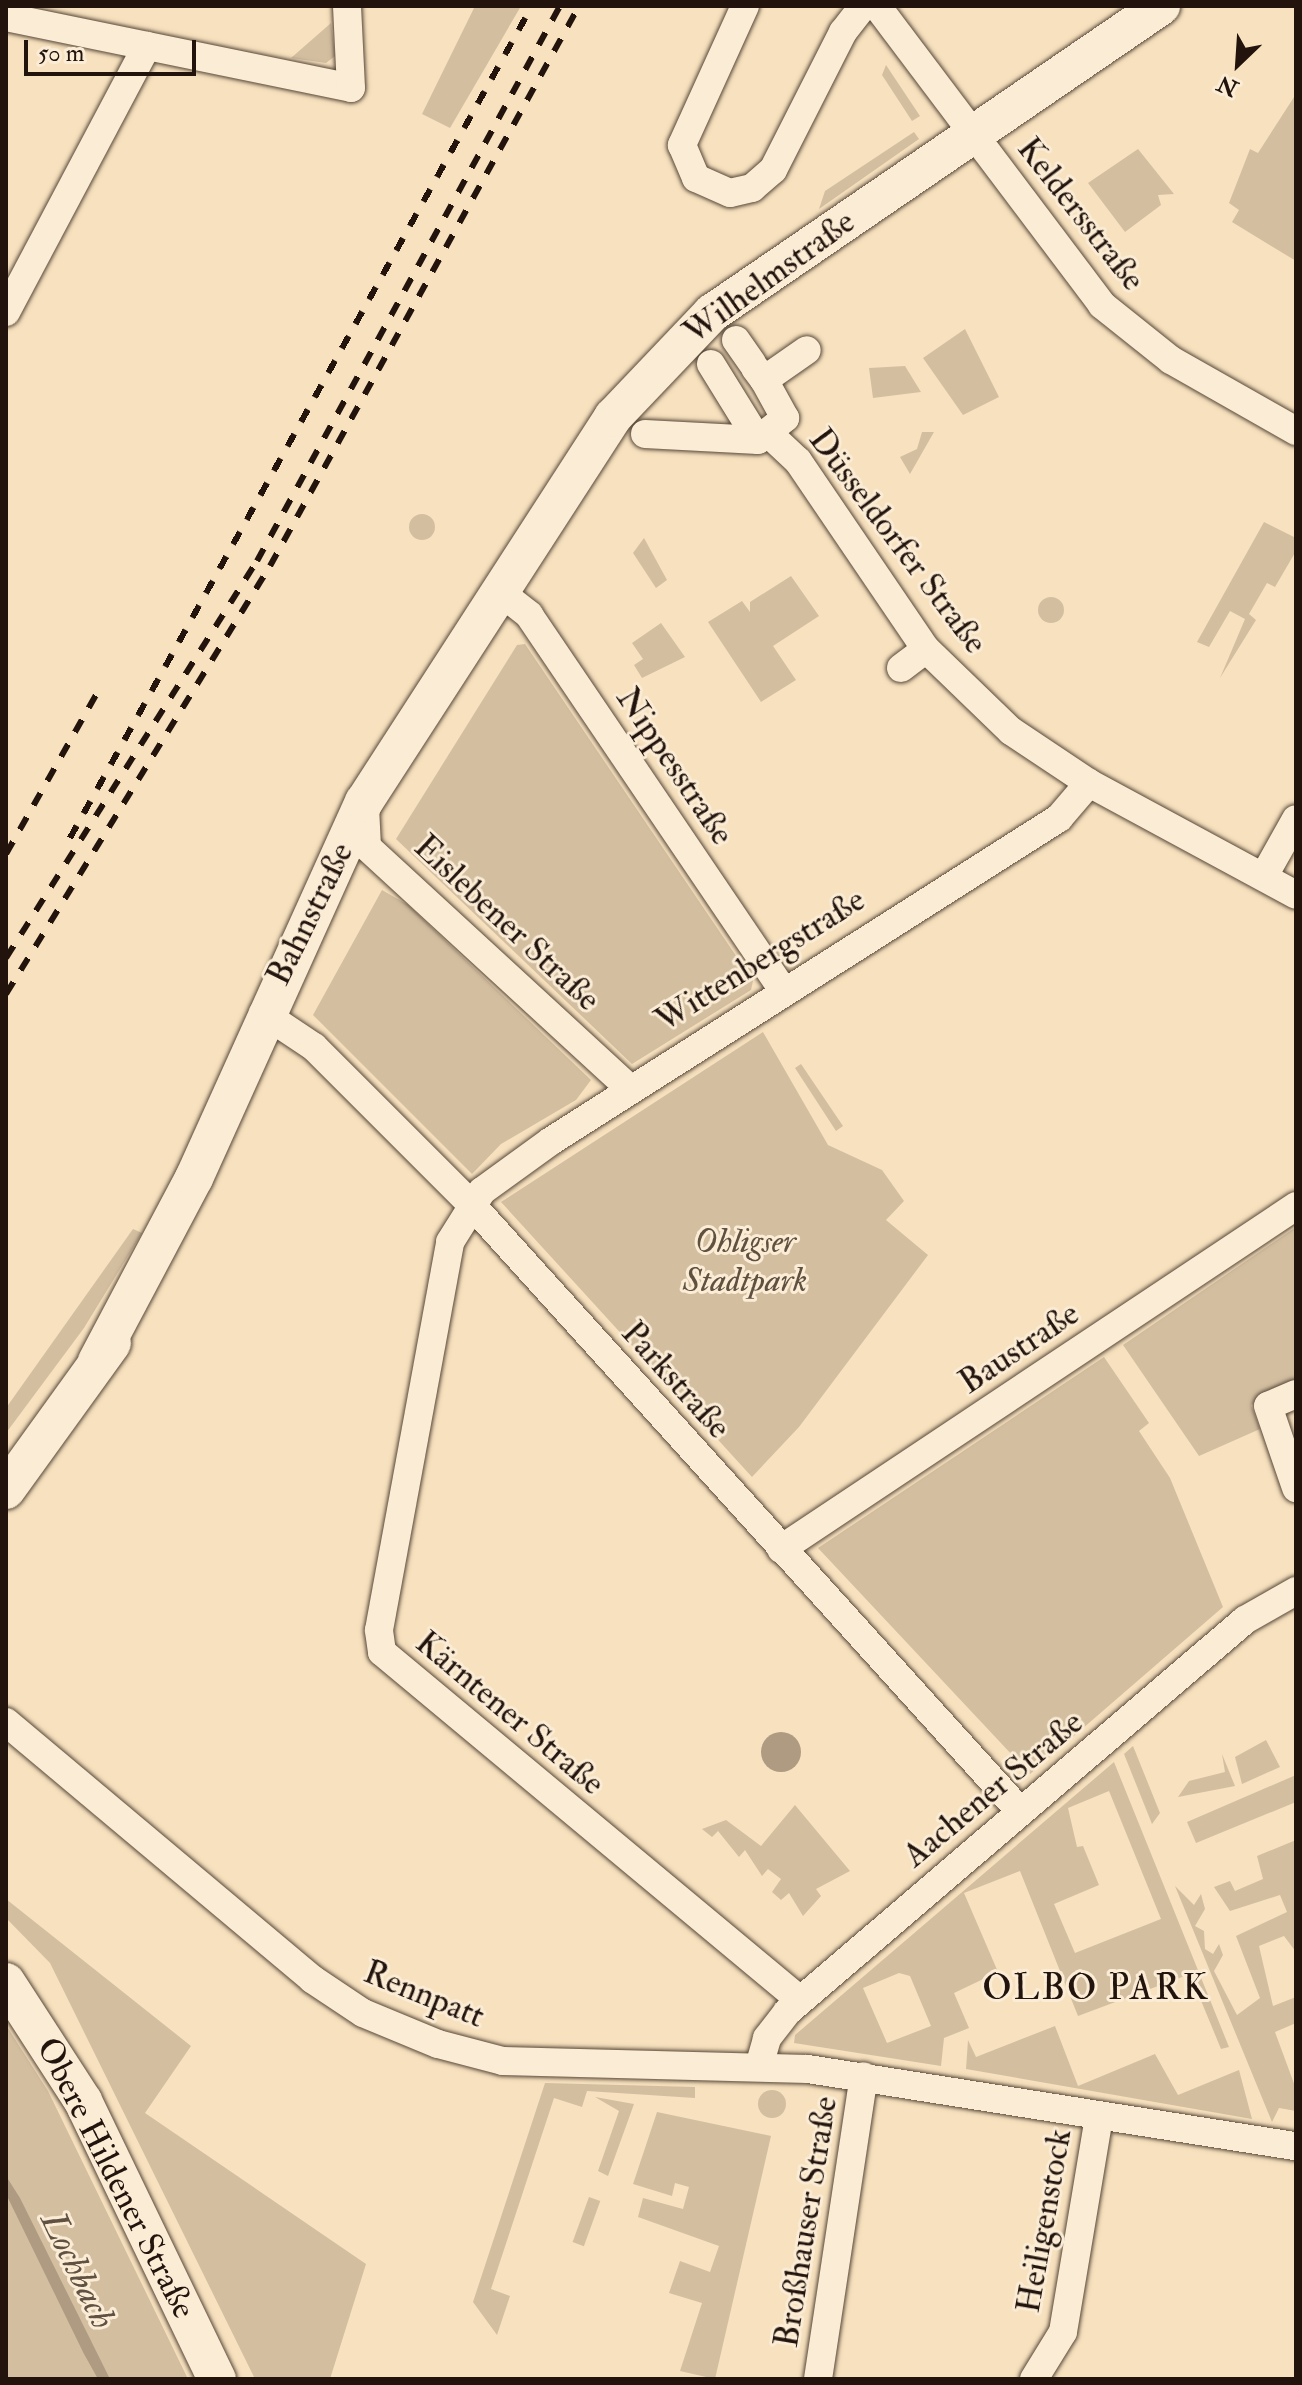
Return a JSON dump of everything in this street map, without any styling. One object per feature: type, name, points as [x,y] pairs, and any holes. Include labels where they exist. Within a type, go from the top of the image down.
[{"type":"street","points":[[6,17],[351,88],[347,6]]},
{"type":"street","points":[[745,6],[682,145],[696,178],[730,193],[752,188],[773,170],[843,32],[863,6]]},
{"type":"street","name":"Keldersstraße","points":[[877,6],[1073,271],[1120,322],[1296,431]]},
{"type":"street","name":"Wilhelmstraße","points":[[575,496],[613,417],[689,332],[936,156],[976,136],[1161,6]]},
{"type":"street","points":[[6,312],[147,46]]},
{"type":"street","name":"Wilhelmstraße","points":[[575,496],[633,427],[737,361],[781,290],[947,170],[976,136]]},
{"type":"street","points":[[737,361],[807,350]]},
{"type":"street","name":"Düsseldorfer Straße","points":[[645,434],[766,427],[785,418],[737,361]]},
{"type":"street","name":"Düsseldorfer Straße","points":[[737,361],[766,427],[798,461],[926,649],[1023,741],[1089,783],[1296,895]]},
{"type":"street","name":"Bahnstraße","points":[[6,1490],[146,1297],[187,1224],[364,802],[575,496]]},
{"type":"street","name":"Bahnstraße","points":[[272,1018],[508,597]]},
{"type":"street","name":"Nippesstraße","points":[[508,597],[782,988]]},
{"type":"street","points":[[901,668],[926,649]]},
{"type":"street","name":"Wittenbergstraße","points":[[471,1204],[628,1087],[782,988],[1059,818],[1089,783]]},
{"type":"street","name":"Eislebener Straße","points":[[364,802],[367,847],[628,1087]]},
{"type":"street","points":[[1264,876],[1296,819]]},
{"type":"street","name":"Parkstraße","points":[[272,1018],[471,1204],[1020,1811]]},
{"type":"street","name":"Kärntener Straße","points":[[471,1204],[450,1242],[379,1630],[382,1652],[800,2000]]},
{"type":"street","name":"Baustraße","points":[[781,1549],[1296,1206]]},
{"type":"street","points":[[1296,1394],[1268,1406],[1296,1488]]},
{"type":"street","name":"Aachener Straße","points":[[760,2063],[774,2025],[800,2000],[1245,1620],[1296,1591]]},
{"type":"street","name":"Rennpatt","points":[[6,1722],[294,1965],[373,2018],[503,2061],[760,2063],[864,2076]]},
{"type":"street","name":"Obere Hildener Straße","points":[[6,1982],[83,2101],[217,2379]]},
{"type":"street","name":"Heiligenstock","points":[[864,2076],[1296,2146]]},
{"type":"street","name":"Broßhauser Straße","points":[[818,2379],[864,2076]]},
{"type":"street","name":"Heiligenstock","points":[[1034,2379],[1063,2332],[1099,2116]]},
{"type":"green space","points":[[475,6],[521,6],[450,128],[422,114]]},
{"type":"green space","points":[[331,23],[335,56],[326,63],[291,58]]},
{"type":"green space","points":[[886,65],[920,116],[912,121],[882,75]]},
{"type":"green space","points":[[1296,94],[1296,261],[1232,222],[1239,210],[1229,203],[1250,149],[1258,153]]},
{"type":"green space","points":[[914,132],[919,139],[819,209],[825,191]]},
{"type":"green space","points":[[1138,149],[1174,194],[1158,195],[1161,205],[1125,232],[1088,183]]},
{"type":"green space","points":[[965,329],[999,397],[963,415],[923,358]]},
{"type":"green space","points":[[905,366],[921,392],[873,398],[869,368]]},
{"type":"green space","points":[[922,432],[934,432],[910,474],[900,457],[917,449]]},
{"type":"green space","points":[[422,514],[431,518],[435,527],[431,536],[422,540],[413,536],[409,527],[413,518]]},
{"type":"green space","points":[[1264,522],[1296,538],[1296,551],[1275,587],[1267,583],[1249,614],[1256,620],[1220,678],[1245,619],[1230,611],[1209,647],[1197,642]]},
{"type":"green space","points":[[644,538],[667,580],[656,588],[633,553]]},
{"type":"green space","points":[[791,576],[819,616],[773,646],[796,680],[761,702],[708,622],[742,601],[750,612],[750,602]]},
{"type":"green space","points":[[1051,597],[1060,601],[1064,610],[1060,619],[1051,623],[1042,619],[1038,610],[1042,601]]},
{"type":"green space","points":[[661,623],[685,657],[642,678],[634,665],[643,659],[632,643]]},
{"type":"green space","points":[[525,644],[753,981],[751,990],[632,1064],[396,839],[517,645]]},
{"type":"green space","points":[[382,890],[408,905],[591,1080],[576,1100],[501,1144],[472,1174],[313,1015]]},
{"type":"green space","name":"Ohligser Stadtpark","points":[[763,1032],[828,1145],[882,1170],[904,1201],[886,1220],[928,1255],[799,1427],[752,1477],[501,1202]]},
{"type":"green space","points":[[801,1064],[843,1126],[836,1131],[795,1068]]},
{"type":"green space","points":[[1296,1227],[1296,1386],[1251,1405],[1260,1429],[1199,1456],[1123,1345]]},
{"type":"green space","points":[[133,1229],[142,1233],[84,1328],[6,1433],[6,1408]]},
{"type":"green space","points":[[1104,1357],[1149,1423],[1139,1431],[1170,1478],[1223,1607],[1030,1774],[818,1548]]},
{"type":"green space","points":[[1266,1740],[1280,1767],[1242,1784],[1235,1757]]},
{"type":"green space","points":[[1133,1746],[1160,1813],[1152,1824],[1124,1754]]},
{"type":"green space","points":[[1222,1754],[1235,1786],[1178,1797],[1189,1781],[1225,1772]]},
{"type":"green space","points":[[1114,1762],[1229,2047],[1221,2049],[1190,1974],[1078,2016],[1020,1871],[964,1893],[998,1972],[954,1993],[969,2028],[944,2038],[941,2066],[794,2043],[795,2035]],"holes":[[[1109,1791],[1161,1919],[1075,1953],[1054,1904],[1099,1885],[1083,1846],[1077,1847],[1068,1808]],[[899,1973],[910,1976],[931,2026],[887,2043],[863,1988]]]},
{"type":"green space","points":[[1296,1775],[1296,1802],[1196,1843],[1187,1822]]},
{"type":"green space","points":[[795,1805],[850,1871],[816,1889],[821,1896],[803,1916],[789,1893],[781,1900],[772,1892],[781,1879],[768,1869],[762,1876],[745,1850],[739,1857],[718,1831],[712,1837],[702,1829],[726,1820],[761,1846]]},
{"type":"green space","points":[[1296,1840],[1296,1952],[1284,1936],[1259,1946],[1273,2006],[1296,1997],[1296,2023],[1275,2032],[1296,2089],[1296,2111],[1279,2108],[1272,2122],[1175,1886],[1194,1905],[1201,1894],[1205,1909],[1195,1926],[1204,1931],[1205,1949],[1213,1954],[1219,1944],[1223,1955],[1214,1971],[1237,2015],[1260,1998],[1236,1936],[1287,1912],[1280,1895],[1230,1911],[1214,1887],[1230,1881],[1235,1891],[1263,1879],[1257,1856]]},
{"type":"green space","points":[[6,1899],[191,2046],[145,2113],[366,2264],[330,2379],[255,2379],[50,1963],[6,1918]]},
{"type":"green space","points":[[6,2025],[48,2091],[188,2379],[6,2379]]},
{"type":"green space","points":[[1055,2026],[1078,2086],[1155,2054],[1178,2095],[1239,2070],[1252,2119],[966,2069],[968,2040],[976,2057]]},
{"type":"green space","points":[[545,2083],[695,2087],[695,2098],[587,2091],[582,2107],[554,2098],[491,2289],[510,2296],[497,2335],[473,2302]]},
{"type":"green space","points":[[772,2090],[782,2094],[786,2104],[782,2114],[772,2118],[762,2114],[758,2104],[762,2094]]},
{"type":"green space","points":[[595,2097],[634,2104],[608,2176],[598,2171],[619,2111]]},
{"type":"green space","points":[[657,2112],[771,2136],[715,2379],[680,2371],[702,2303],[669,2293],[680,2261],[710,2272],[719,2246],[638,2217],[643,2198],[683,2209],[689,2187],[675,2183],[672,2196],[633,2184]]},
{"type":"green space","points":[[589,2197],[600,2201],[584,2246],[573,2242]]},
{"type":"shaded area","points":[[781,1732],[795,1738],[801,1752],[795,1766],[781,1772],[767,1766],[761,1752],[767,1738]]},
{"type":"shaded area","points":[[6,2176],[20,2198],[110,2379],[98,2379],[84,2354],[6,2194]]},
{"type":"railway","points":[[70,838],[532,6]]},
{"type":"railway","points":[[6,958],[257,561],[560,6]]},
{"type":"railway","points":[[6,994],[270,566],[579,6]]},
{"type":"railway","points":[[6,854],[102,684]]},
{"type":"district","name":"OLBO PARK","points":[[1096,1988]]},
{"type":"water label","name":"Lochbach","points":[[78,2270]]}]
